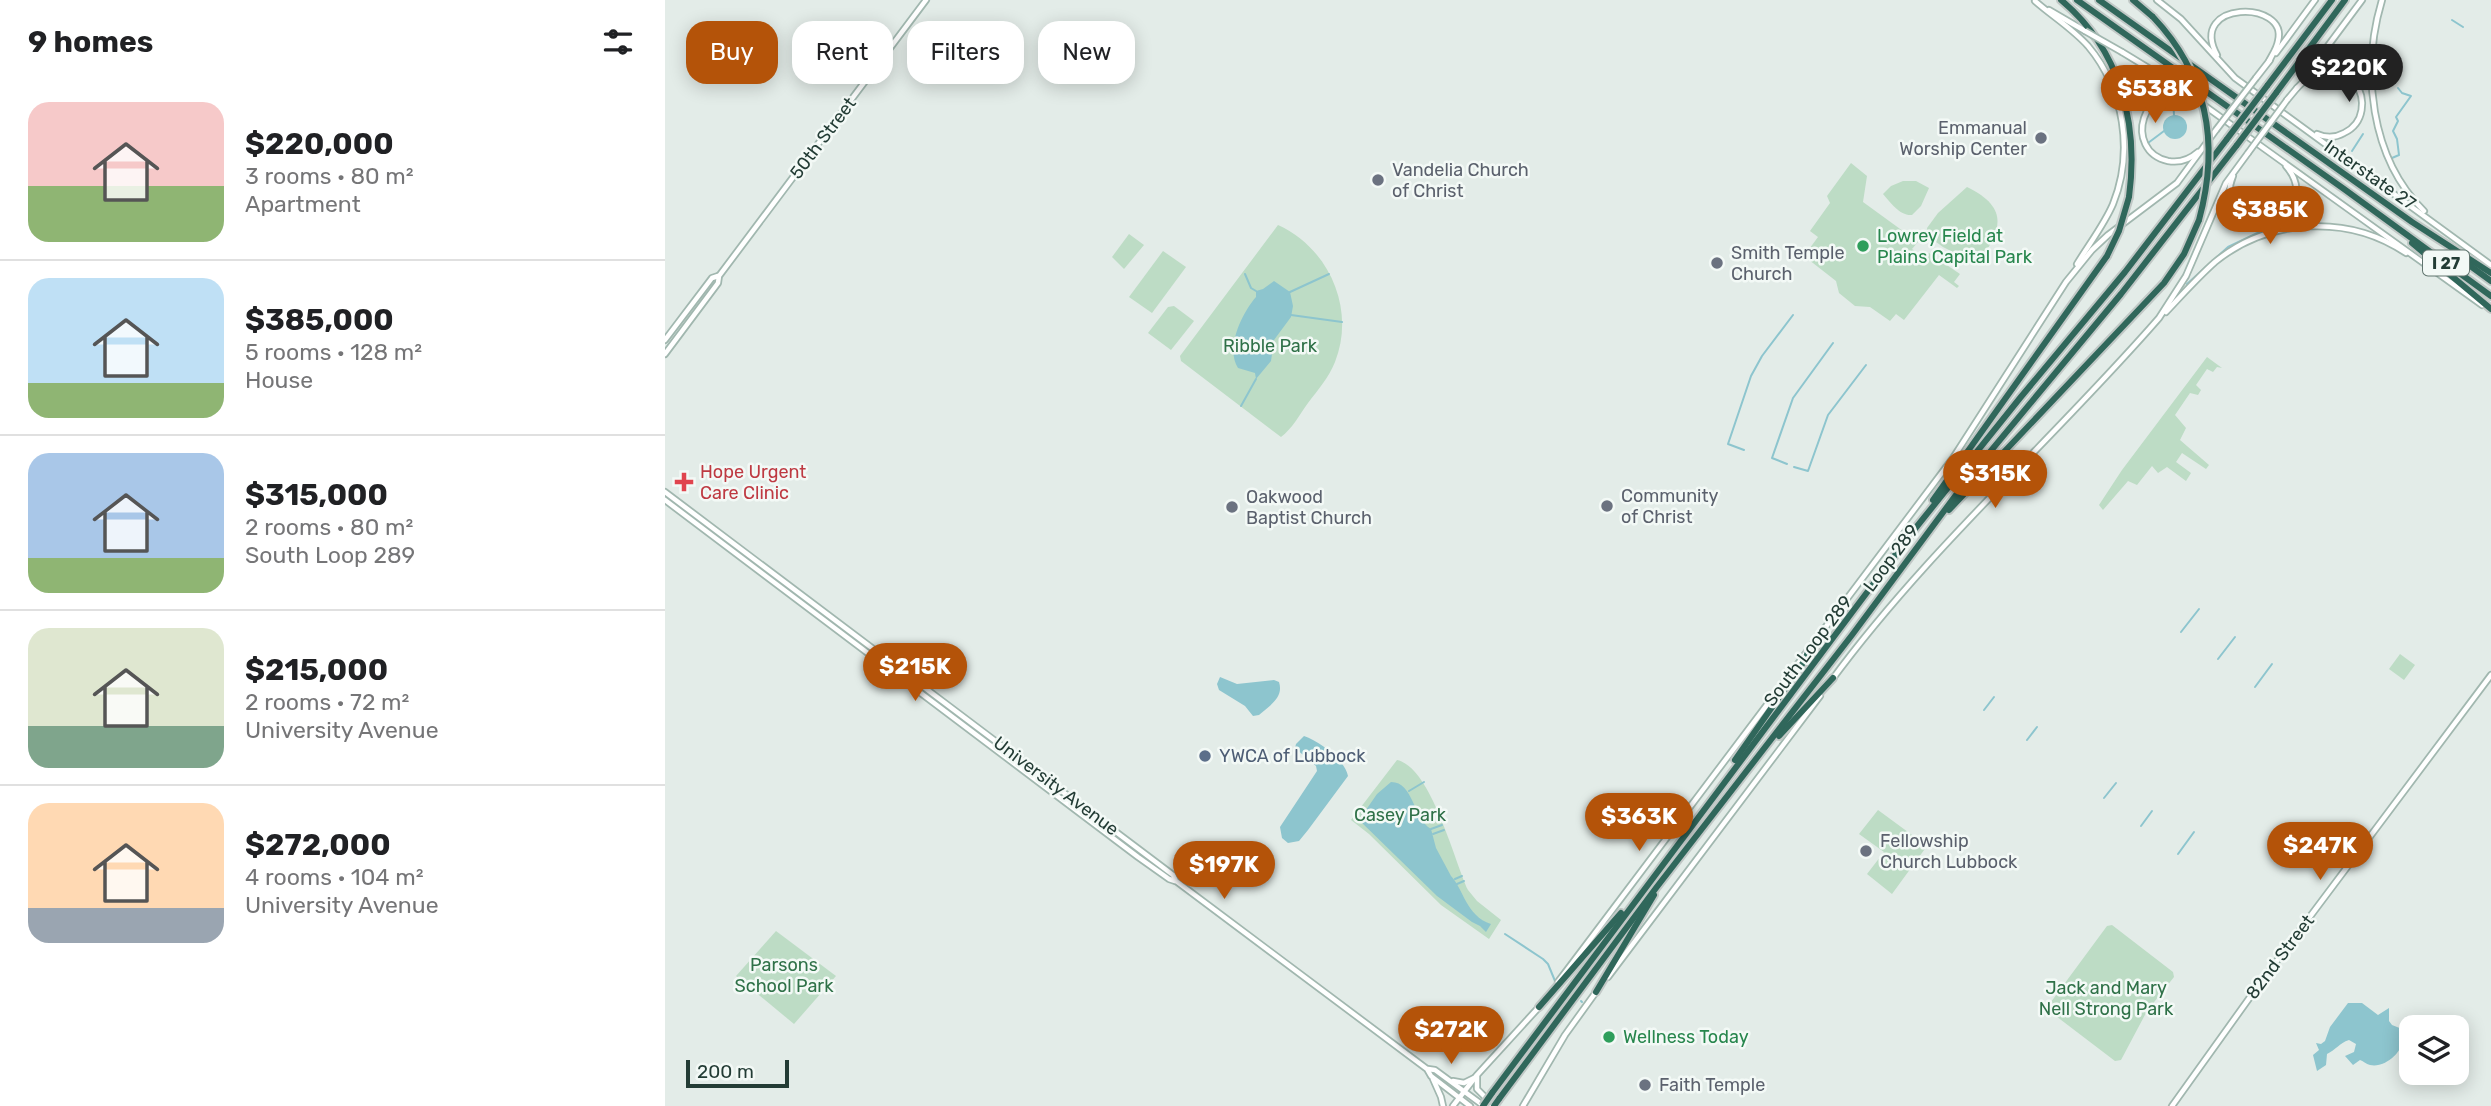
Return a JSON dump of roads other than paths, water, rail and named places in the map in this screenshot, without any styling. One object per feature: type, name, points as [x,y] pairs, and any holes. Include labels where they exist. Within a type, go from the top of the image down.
[{"type":"highway","points":[[1910,535],[2107,256],[2119,231],[2129,197],[2133,151],[2125,98],[2103,47],[2084,22],[2061,0]]},
{"type":"highway","name":"I 27","points":[[2077,0],[2491,296]]},
{"type":"highway","name":"I 27","points":[[2099,0],[2491,281]]},
{"type":"highway","points":[[1918,546],[1981,475],[2164,284],[2184,254],[2199,220],[2209,167],[2209,144],[2196,79],[2183,55],[2153,17],[2133,0]]},
{"type":"highway","name":"Loop 289","points":[[1483,1106],[1910,535],[2125,272],[2332,0]]},
{"type":"highway","name":"Loop 289","points":[[1497,1104],[1656,888],[1977,467],[2136,276],[2344,0]]},
{"type":"highway","points":[[2412,222],[2491,273]]},
{"type":"highway","points":[[2401,232],[2491,310]]},
{"type":"highway","points":[[1697,818],[1805,660],[1809,649]]},
{"type":"highway","points":[[1756,760],[1833,678]]},
{"type":"highway","points":[[1596,992],[1654,898],[1656,888]]},
{"type":"highway","points":[[1539,1007],[1593,943],[1642,891]]},
{"type":"main road","name":"50th Street","points":[[665,354],[718,284],[719,276],[926,0]]},
{"type":"main road","points":[[2034,0],[2173,83],[2491,310]]},
{"type":"main road","points":[[2034,0],[2071,30],[2095,55],[2116,96],[2123,128],[2123,164],[2113,202],[2066,282]]},
{"type":"main road","name":"Interstate 27","points":[[2157,0],[2181,19],[2235,78],[2491,265]]},
{"type":"main road","name":"South Loop 289","points":[[1453,1106],[1477,1075],[1539,1007],[1969,436],[2066,282],[2099,243],[2177,183],[2315,0]]},
{"type":"main road","name":"South Loop 289","points":[[1525,1106],[1565,1035],[1596,992],[1862,639],[1930,560],[2146,332],[2169,304],[2186,276],[2226,183],[2362,0]]},
{"type":"main road","points":[[2382,0],[2374,37],[2371,75],[2374,108],[2382,143],[2391,165],[2409,193],[2426,212],[2462,243]]},
{"type":"main road","points":[[2227,8],[2214,24],[2212,41],[2218,57],[2235,78]]},
{"type":"main road","points":[[2263,8],[2275,20],[2279,33],[2278,44],[2269,61]]},
{"type":"main road","points":[[2296,123],[2319,135],[2337,136],[2355,124],[2362,104],[2358,86],[2340,71],[2319,71],[2307,77],[2297,88]]},
{"type":"main road","points":[[2204,147],[2182,161],[2164,160],[2148,149],[2141,129],[2149,106],[2165,96],[2183,96],[2209,109]]},
{"type":"main road","points":[[2239,163],[2229,187],[2231,203],[2246,220],[2268,224],[2286,215],[2296,196],[2294,176],[2280,160]]},
{"type":"main road","points":[[2146,332],[2215,262],[2247,242],[2279,230],[2312,226],[2346,229],[2380,239],[2418,260]]},
{"type":"main road","name":"50th Street","points":[[665,340],[712,278],[719,276]]},
{"type":"main road","name":"University Avenue","points":[[665,492],[1077,801],[1173,875],[1176,881]]},
{"type":"main road","name":"University Avenue","points":[[665,500],[1138,857],[1176,881],[1427,1069],[1431,1076],[1469,1106]]},
{"type":"main road","name":"82nd Street","points":[[2172,1106],[2258,986],[2491,675]]},
{"type":"main road","name":"University Avenue","points":[[1427,1069],[1435,1070],[1483,1106]]},
{"type":"main road","points":[[1477,1075],[1477,1088],[1480,1093],[1497,1104]]},
{"type":"main road","points":[[1449,1080],[1464,1083],[1477,1075]]},
{"type":"main road","points":[[1431,1076],[1439,1089],[1443,1106]]},
{"type":"water","points":[[2175,115],[2184,118],[2187,127],[2184,136],[2175,139],[2166,136],[2163,127],[2166,118]]},
{"type":"water","points":[[1274,281],[1290,292],[1293,306],[1291,317],[1274,340],[1271,361],[1256,379],[1255,373],[1238,368],[1234,360],[1234,341],[1245,312],[1256,297],[1256,291]]},
{"type":"water","points":[[1220,677],[1237,684],[1274,680],[1279,682],[1280,692],[1259,715],[1253,716],[1245,706],[1219,690],[1217,684]]},
{"type":"water","points":[[1304,736],[1331,752],[1348,776],[1299,841],[1288,843],[1282,838],[1280,827],[1317,771],[1316,766],[1295,748]]},
{"type":"water","points":[[1391,782],[1399,784],[1409,794],[1420,817],[1431,829],[1436,848],[1471,908],[1476,915],[1491,924],[1486,932],[1437,896],[1359,820],[1377,794]]},
{"type":"water","points":[[2348,1003],[2362,1003],[2378,1015],[2389,1008],[2389,1021],[2399,1028],[2399,1050],[2390,1060],[2377,1065],[2360,1060],[2353,1065],[2345,1056],[2354,1052],[2356,1044],[2349,1040],[2327,1054],[2326,1065],[2317,1071],[2313,1055],[2319,1050],[2316,1043],[2325,1041],[2330,1027]]},
{"type":"waterway","points":[[2452,20],[2463,27]]},
{"type":"waterway","points":[[2392,158],[2399,155],[2393,131],[2398,121],[2396,117],[2411,96],[2402,93],[2398,88]]},
{"type":"waterway","points":[[2173,99],[2174,115]]},
{"type":"waterway","points":[[2148,143],[2164,131]]},
{"type":"waterway","points":[[2352,151],[2363,134]]},
{"type":"waterway","points":[[2249,217],[2263,191],[2293,189]]},
{"type":"waterway","points":[[2187,284],[2228,247],[2310,208],[2318,198]]},
{"type":"waterway","points":[[1245,274],[1251,288],[1256,291]]},
{"type":"waterway","points":[[1290,292],[1329,274]]},
{"type":"waterway","points":[[1291,315],[1342,322]]},
{"type":"waterway","points":[[1744,450],[1728,444],[1751,376],[1762,356],[1793,315]]},
{"type":"waterway","points":[[1787,464],[1772,458],[1793,398],[1833,343]]},
{"type":"waterway","points":[[1794,467],[1808,471],[1828,415],[1866,365]]},
{"type":"waterway","points":[[1241,406],[1256,379]]},
{"type":"waterway","points":[[2181,632],[2199,609]]},
{"type":"waterway","points":[[2218,659],[2235,637]]},
{"type":"waterway","points":[[2255,687],[2272,664]]},
{"type":"waterway","points":[[1984,710],[1994,697]]},
{"type":"waterway","points":[[2027,740],[2037,727]]},
{"type":"waterway","points":[[1409,791],[1424,782]]},
{"type":"waterway","points":[[2104,798],[2116,783]]},
{"type":"waterway","points":[[2141,826],[2152,811]]},
{"type":"waterway","points":[[1431,829],[1442,825]]},
{"type":"waterway","points":[[1433,834],[1444,830]]},
{"type":"waterway","points":[[2178,854],[2194,832]]},
{"type":"waterway","points":[[1455,879],[1462,876]]},
{"type":"waterway","points":[[1457,884],[1464,881]]},
{"type":"waterway","points":[[1505,934],[1543,959],[1555,981]]},
{"type":"place","name":"Emmanual Worship Center","points":[[2041,138]]},
{"type":"place","name":"Vandelia Church of Christ","points":[[1378,180]]},
{"type":"place","name":"Lowrey Field at Plains Capital Park","points":[[1863,246]]},
{"type":"place","name":"Smith Temple Church","points":[[1717,263]]},
{"type":"place","name":"Hope Urgent Care Clinic","points":[[684,482]]},
{"type":"place","name":"Community of Christ","points":[[1607,506]]},
{"type":"place","name":"Oakwood Baptist Church","points":[[1232,507]]},
{"type":"place","name":"YWCA of Lubbock","points":[[1205,756]]},
{"type":"place","name":"Fellowship Church Lubbock","points":[[1866,851]]},
{"type":"place","name":"Wellness Today","points":[[1609,1037]]},
{"type":"place","name":"Faith Temple","points":[[1645,1085]]},
{"type":"park label","name":"Ribble Park","points":[[1270,346]]},
{"type":"park label","name":"Casey Park","points":[[1400,815]]},
{"type":"park label","name":"Parsons School Park","points":[[784,975]]},
{"type":"park label","name":"Jack and Mary Nell Strong Park","points":[[2106,998]]}]
